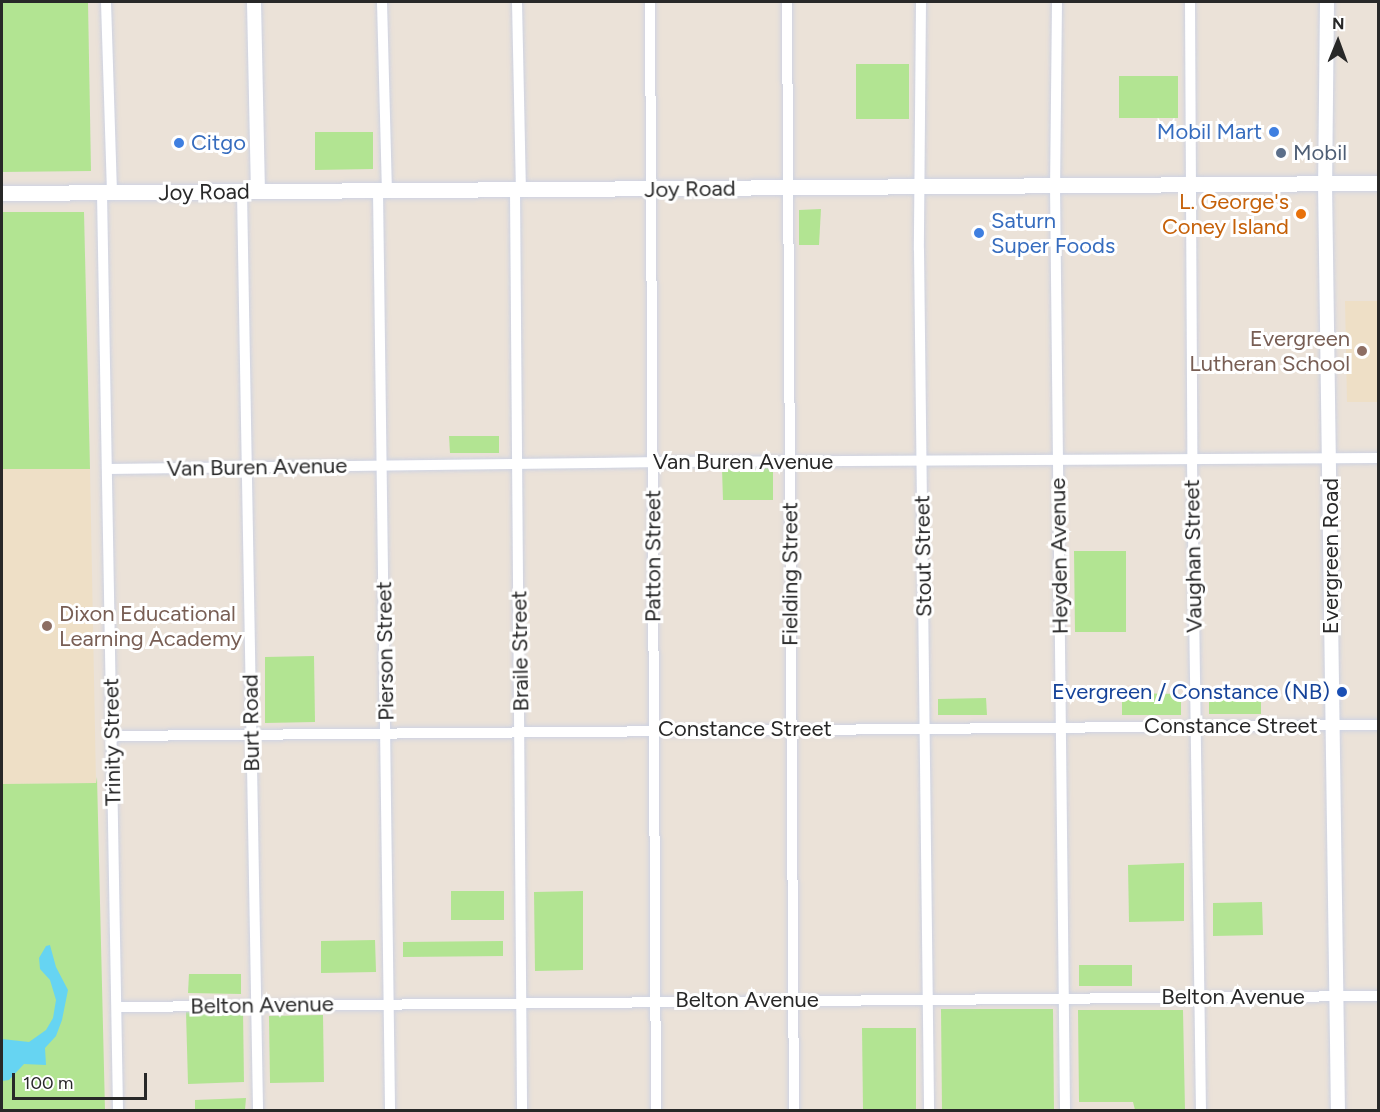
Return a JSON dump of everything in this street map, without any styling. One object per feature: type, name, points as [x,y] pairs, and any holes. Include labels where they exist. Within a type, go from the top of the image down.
[{"type":"main road","name":"Joy Road","points":[[2,193],[1378,183]]},
{"type":"street","name":"Trinity Street","points":[[106,2],[107,469],[118,1110]]},
{"type":"street","points":[[254,2],[258,192]]},
{"type":"street","name":"Pierson Street","points":[[382,2],[382,465],[390,1110]]},
{"type":"street","name":"Braile Street","points":[[517,2],[517,463],[521,731],[522,1110]]},
{"type":"street","name":"Patton Street","points":[[650,2],[657,1110]]},
{"type":"street","name":"Fielding Street","points":[[787,2],[794,1110]]},
{"type":"street","name":"Stout Street","points":[[921,2],[920,186],[929,1110]]},
{"type":"street","name":"Heyden Avenue","points":[[1057,2],[1055,185],[1065,1110]]},
{"type":"street","name":"Vaughan Street","points":[[1190,2],[1192,460],[1201,1110]]},
{"type":"street","name":"Evergreen Road","points":[[1327,2],[1325,183],[1338,1110]]},
{"type":"street","name":"Burt Road","points":[[242,192],[258,1110]]},
{"type":"street","name":"Van Buren Avenue","points":[[107,469],[517,463],[1378,458]]},
{"type":"street","name":"Constance Street","points":[[112,736],[1378,725]]},
{"type":"street","name":"Belton Avenue","points":[[117,1007],[656,1000],[1378,996]]},
{"type":"shaded area","name":"Evergreen Lutheran School","points":[[1345,301],[1378,301],[1378,402],[1347,402]]},
{"type":"shaded area","name":"Dixon Educational Learning Academy","points":[[2,469],[90,469],[96,783],[2,784]]},
{"type":"green space","points":[[2,2],[88,2],[91,171],[2,172]]},
{"type":"green space","points":[[856,64],[909,64],[909,119],[856,119]]},
{"type":"green space","points":[[1119,76],[1178,76],[1178,118],[1119,118]]},
{"type":"green space","points":[[315,132],[373,132],[373,169],[315,170]]},
{"type":"green space","points":[[821,209],[819,245],[799,245],[799,210]]},
{"type":"green space","points":[[2,212],[84,212],[90,469],[2,469]]},
{"type":"green space","points":[[449,436],[499,436],[499,453],[450,453]]},
{"type":"green space","points":[[773,468],[773,500],[723,500],[722,469]]},
{"type":"green space","points":[[1074,551],[1126,551],[1126,632],[1075,632]]},
{"type":"green space","points":[[314,656],[315,722],[265,723],[265,657]]},
{"type":"green space","points":[[1209,692],[1261,692],[1261,714],[1209,714]]},
{"type":"green space","points":[[1122,693],[1181,694],[1181,715],[1122,715]]},
{"type":"green space","points":[[986,698],[987,715],[938,715],[938,699]]},
{"type":"green space","points":[[97,777],[105,1110],[2,1110],[2,784],[96,783]]},
{"type":"green space","points":[[1184,863],[1184,921],[1129,922],[1128,865]]},
{"type":"green space","points":[[451,891],[504,891],[504,920],[451,920]]},
{"type":"green space","points":[[583,891],[583,970],[535,971],[534,892]]},
{"type":"green space","points":[[1262,902],[1263,935],[1213,936],[1213,903]]},
{"type":"green space","points":[[375,940],[376,972],[321,973],[321,941]]},
{"type":"green space","points":[[503,941],[503,956],[403,957],[403,942]]},
{"type":"green space","points":[[1079,965],[1132,965],[1132,986],[1079,986]]},
{"type":"green space","points":[[189,974],[241,974],[241,994],[188,993]]},
{"type":"green space","points":[[941,1009],[1053,1009],[1054,1110],[942,1110]]},
{"type":"green space","points":[[243,1010],[244,1082],[188,1084],[186,1012]]},
{"type":"green space","points":[[1078,1010],[1183,1010],[1185,1110],[1135,1110],[1133,1102],[1079,1102]]},
{"type":"green space","points":[[323,1015],[324,1082],[270,1083],[269,1016]]},
{"type":"green space","points":[[862,1028],[916,1028],[916,1110],[863,1110]]},
{"type":"green space","points":[[246,1098],[245,1110],[195,1110],[195,1100]]},
{"type":"water","points":[[50,945],[56,967],[68,990],[62,1020],[56,1036],[45,1048],[46,1065],[24,1064],[9,1080],[2,1081],[2,1039],[29,1042],[46,1030],[53,1018],[56,1000],[50,980],[40,969],[39,958],[46,946]]},
{"type":"place","name":"Mobil Mart","points":[[1274,132]]},
{"type":"place","name":"Citgo","points":[[179,143]]},
{"type":"place","name":"Mobil","points":[[1281,153]]},
{"type":"place","name":"L. George's Coney Island","points":[[1301,214]]},
{"type":"place","name":"Saturn Super Foods","points":[[979,233]]},
{"type":"place","name":"Evergreen Lutheran School","points":[[1362,351]]},
{"type":"place","name":"Dixon Educational Learning Academy","points":[[47,626]]},
{"type":"place","name":"Evergreen / Constance (NB)","points":[[1342,692]]}]
